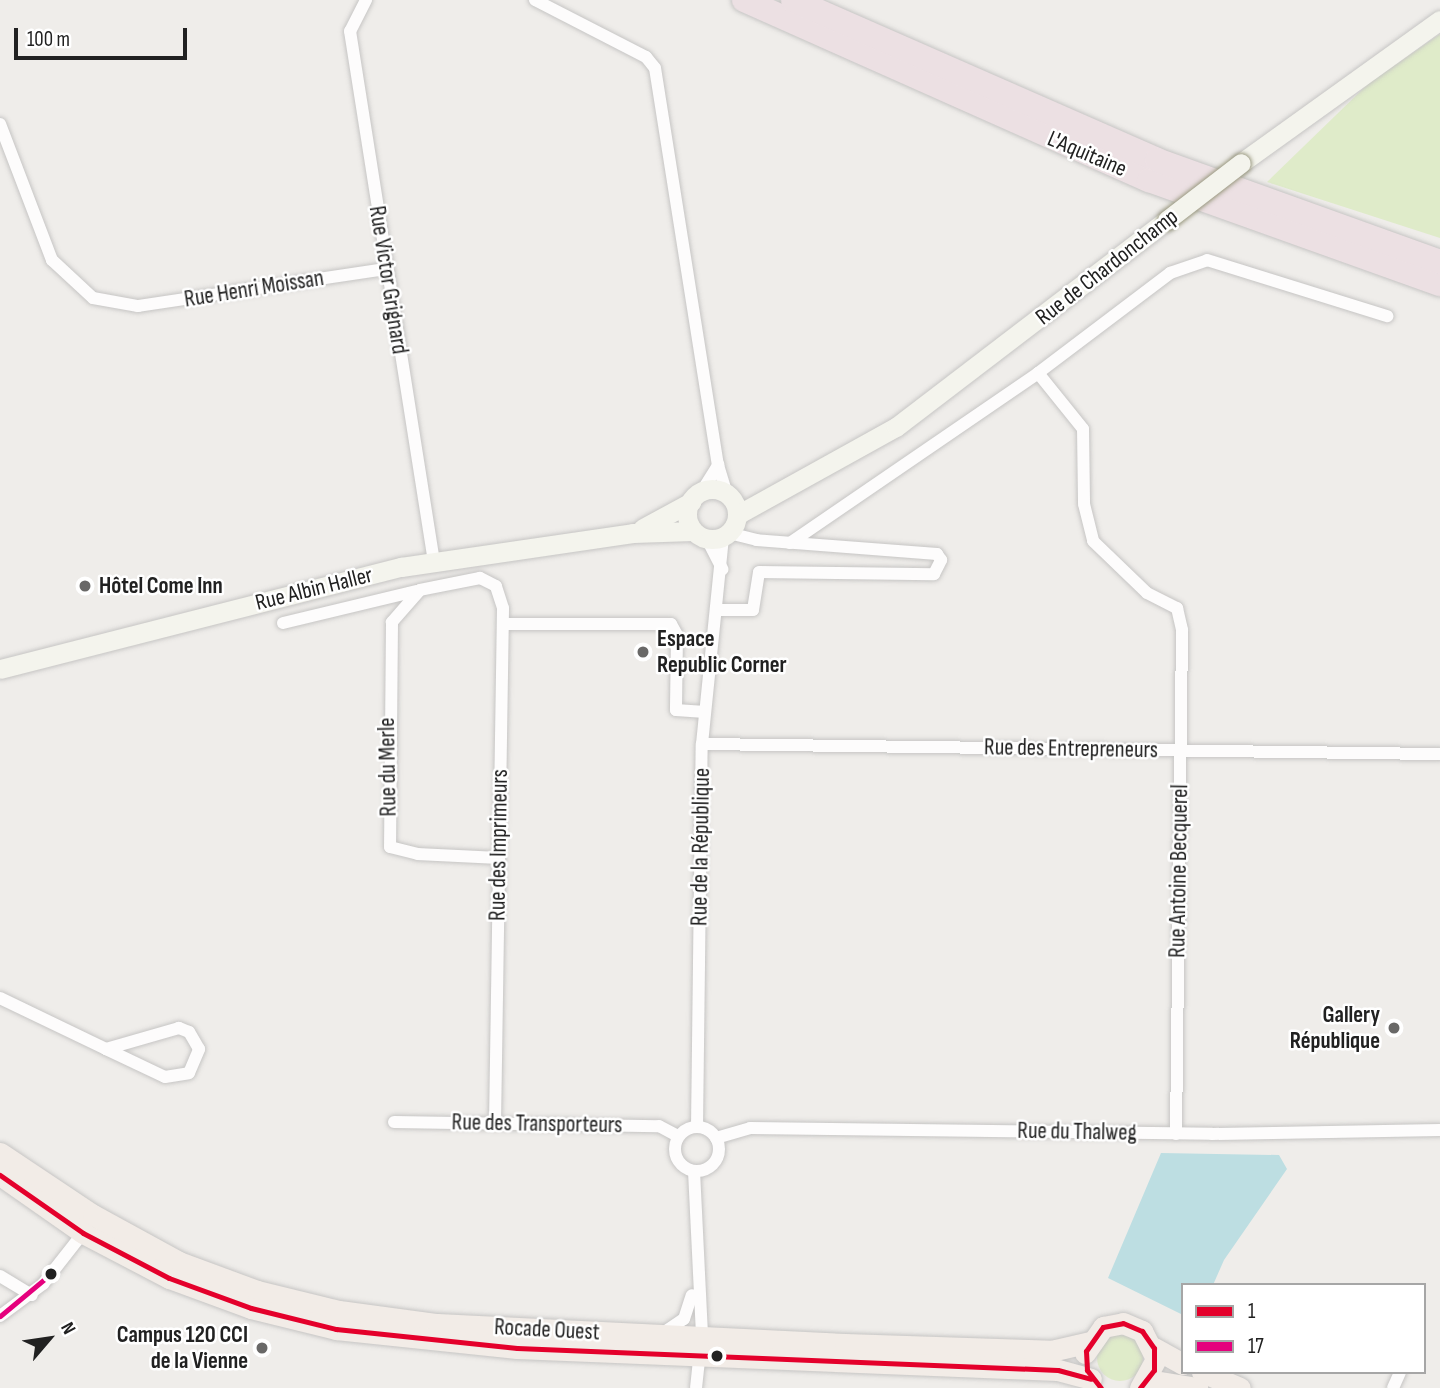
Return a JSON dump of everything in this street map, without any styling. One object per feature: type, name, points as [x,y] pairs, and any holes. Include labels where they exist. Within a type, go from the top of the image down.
[{"type":"highway","name":"L'Aquitaine","points":[[744,0],[1149,180],[1440,284]]},
{"type":"highway","name":"L'Aquitaine","points":[[793,0],[1157,160],[1440,262]]},
{"type":"main road","name":"Rue de Chardonchamp","points":[[724,518],[896,427],[1241,163],[1440,20]]},
{"type":"main road","points":[[696,496],[724,518]]},
{"type":"main road","points":[[696,496],[687,512],[724,518]]},
{"type":"main road","points":[[633,533],[696,496]]},
{"type":"main road","points":[[633,533],[724,518]]},
{"type":"main road","name":"Rue Albin Haller","points":[[0,669],[434,562],[633,533]]},
{"type":"main road","name":"Rocade Ouest","points":[[0,1153],[77,1206],[117,1229],[216,1277],[339,1311],[438,1324],[657,1336],[697,1344],[1058,1370],[1096,1383]]},
{"type":"main road","points":[[0,1175],[83,1233],[209,1294],[336,1329],[445,1343],[697,1344]]},
{"type":"main road","name":"Rocade Ouest","points":[[697,1344],[732,1339],[1051,1351],[1089,1342],[1103,1327],[1123,1323],[1142,1331],[1154,1348]]},
{"type":"main road","points":[[1089,1342],[1085,1361],[1096,1383]]},
{"type":"main road","points":[[1181,1363],[1154,1348],[1144,1384],[1197,1388]]},
{"type":"main road","points":[[1207,1374],[1240,1388]]},
{"type":"street","name":"Rue Victor Grignard","points":[[366,0],[350,31],[434,562]]},
{"type":"street","points":[[535,0],[646,57],[655,68],[718,465],[724,518],[749,539],[937,554],[941,560],[934,574],[759,572],[753,610],[717,610]]},
{"type":"street","name":"Rue Henri Moissan","points":[[0,124],[52,260],[77,287],[121,305],[180,301],[386,269]]},
{"type":"street","points":[[789,543],[1038,373],[1170,273],[1207,260],[1387,316]]},
{"type":"street","name":"Rue Antoine Becquerel","points":[[1038,373],[1083,429],[1084,504],[1093,541],[1147,593],[1177,608],[1181,751],[1176,1134]]},
{"type":"street","points":[[696,496],[718,465]]},
{"type":"street","name":"Rue de la République","points":[[697,1127],[702,744],[722,569],[724,518]]},
{"type":"street","name":"Rue des Imprimeurs","points":[[420,590],[480,578],[499,590],[503,624],[495,1124]]},
{"type":"street","points":[[283,623],[420,590]]},
{"type":"street","name":"Rue du Merle","points":[[420,590],[392,622],[390,847],[418,854],[498,858]]},
{"type":"street","points":[[503,624],[671,624],[677,635],[676,710],[705,712]]},
{"type":"street","name":"Rue des Entrepreneurs","points":[[702,744],[1440,754]]},
{"type":"street","points":[[0,998],[106,1049],[174,1078],[194,1068],[199,1049],[189,1032],[179,1028],[106,1049]]},
{"type":"street","name":"Rue des Transporteurs","points":[[394,1122],[659,1126],[678,1136]]},
{"type":"street","points":[[694,1171],[717,1159],[716,1138],[697,1127],[678,1136],[676,1154],[694,1171],[696,1388]]},
{"type":"street","name":"Rue du Thalweg","points":[[716,1138],[750,1128],[1176,1134],[1440,1130]]},
{"type":"street","points":[[77,1206],[83,1233]]},
{"type":"street","points":[[0,1316],[32,1295],[83,1233],[117,1229]]},
{"type":"street","points":[[0,1276],[32,1295]]},
{"type":"street","points":[[657,1336],[695,1312]]},
{"type":"street","points":[[695,1312],[732,1339]]},
{"type":"green space","points":[[1440,34],[1440,238],[1267,182],[1369,83]]},
{"type":"green space","points":[[1120,1335],[1136,1342],[1143,1358],[1136,1374],[1120,1381],[1104,1374],[1097,1358],[1104,1342]]},
{"type":"water","points":[[1161,1153],[1279,1155],[1287,1169],[1224,1260],[1214,1283],[1181,1283],[1181,1314],[1108,1278]]},
{"type":"transit line","name":"1","points":[[0,1175],[83,1233],[169,1278],[251,1308],[336,1329],[517,1348],[1058,1370],[1091,1379]]},
{"type":"transit line","name":"17","points":[[0,1316],[53,1272]]},
{"type":"transit line","name":"1","points":[[1101,1388],[1087,1370],[1086,1351],[1103,1327],[1123,1323],[1142,1331],[1154,1348],[1154,1370],[1140,1388]]},
{"type":"place","name":"Hôtel Come Inn","points":[[85,586]]},
{"type":"place","name":"Espace Republic Corner","points":[[643,652]]},
{"type":"place","name":"Gallery République","points":[[1394,1028]]},
{"type":"place","name":"Campus 120 CCI de la Vienne","points":[[262,1348]]}]
